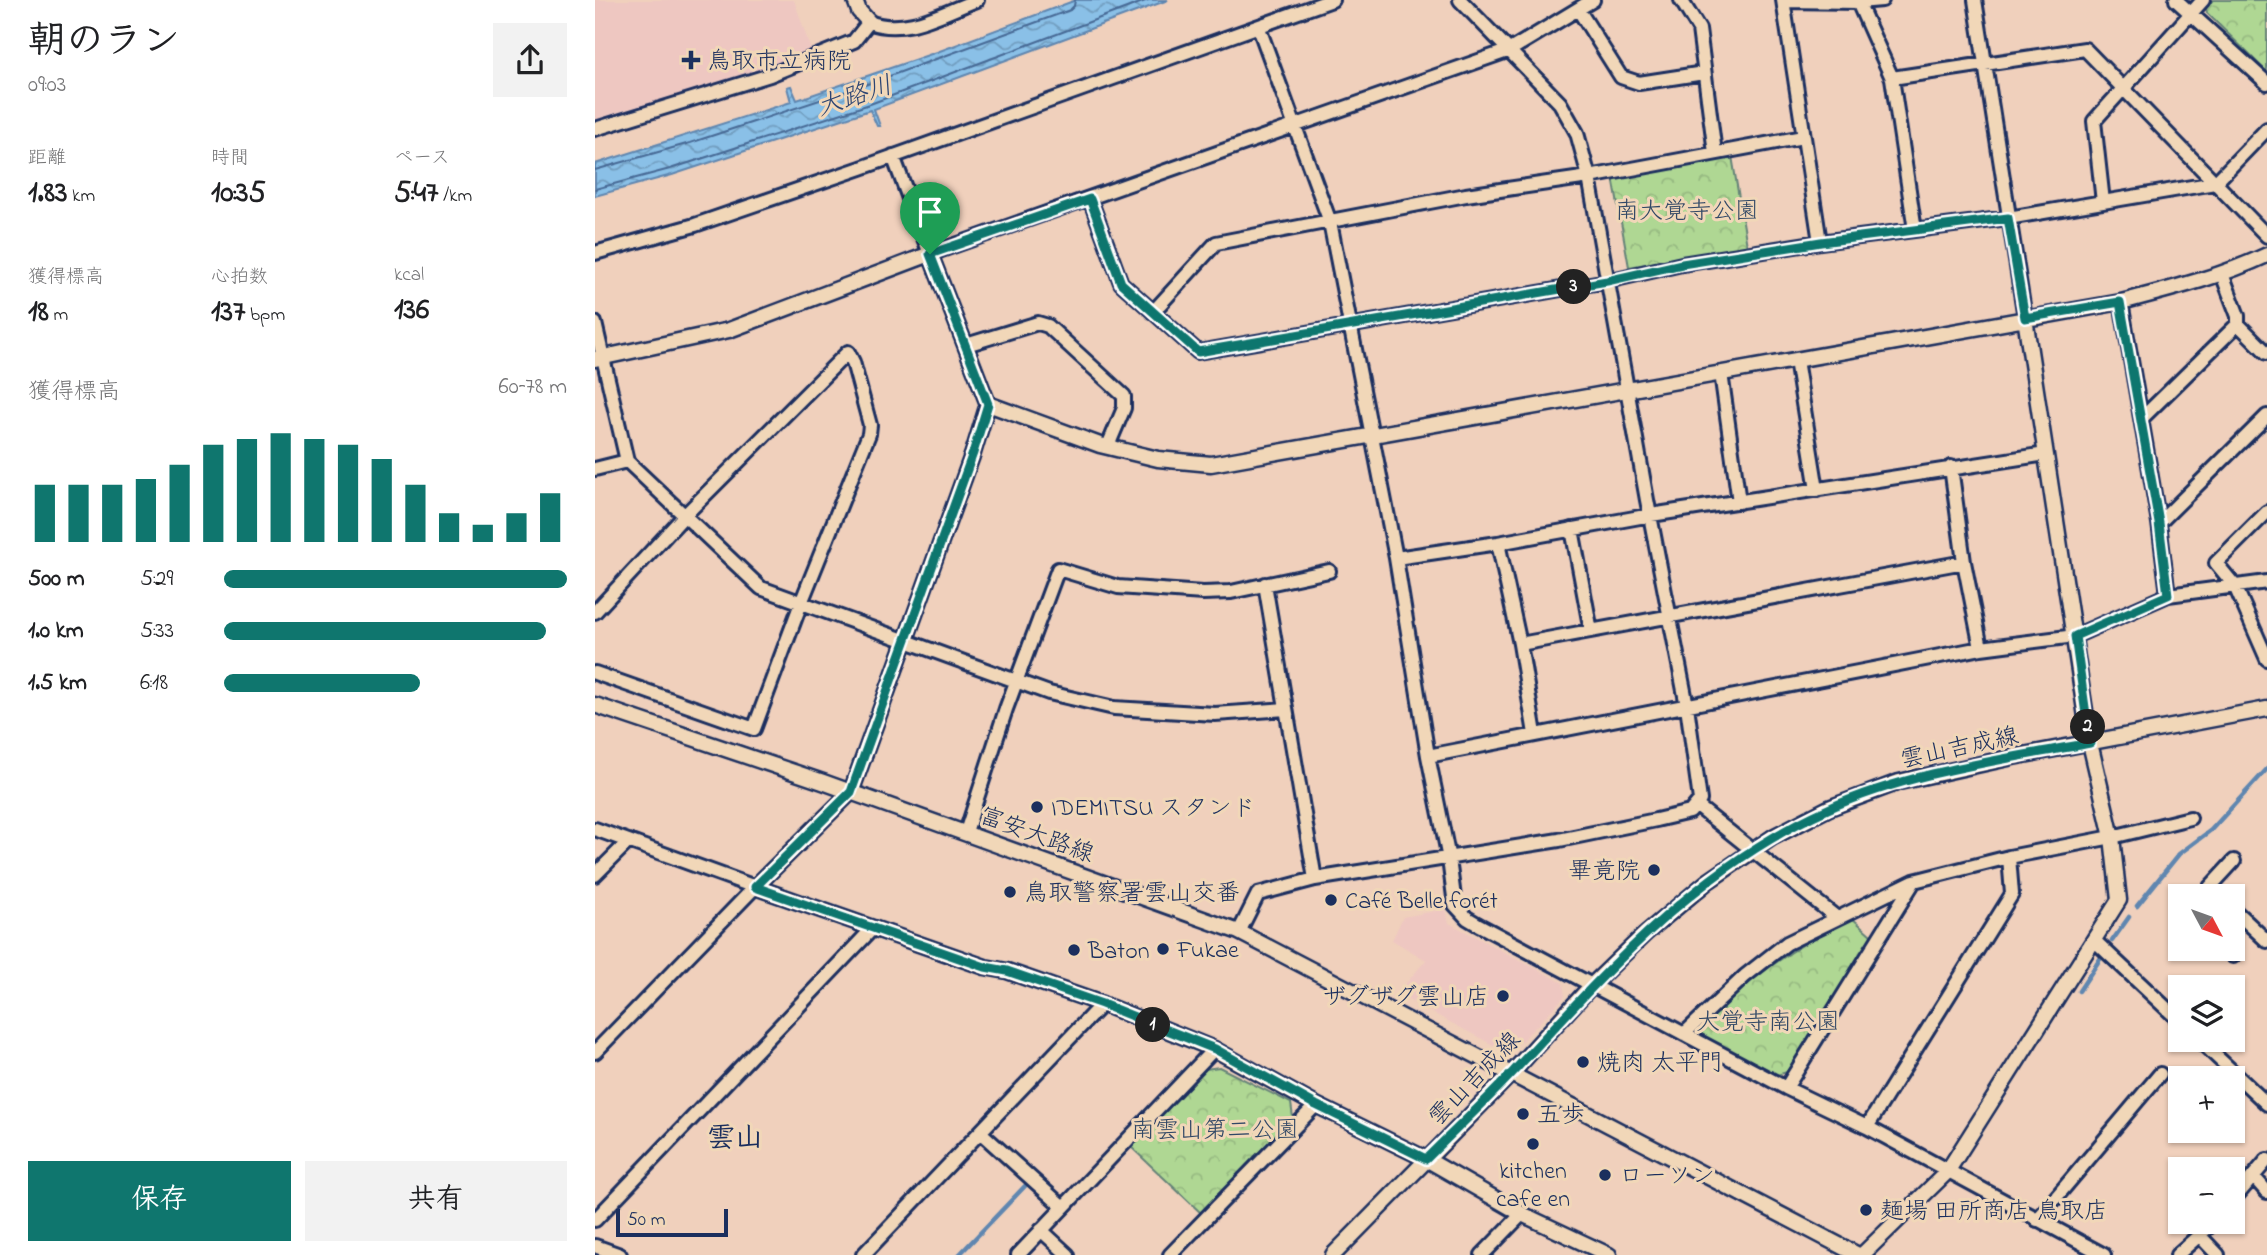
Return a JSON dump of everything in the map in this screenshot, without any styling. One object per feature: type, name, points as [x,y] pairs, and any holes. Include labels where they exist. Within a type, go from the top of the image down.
[{"type":"street","points":[[855,0],[859,11],[869,22],[883,27],[904,27],[977,0]]},
{"type":"street","points":[[595,253],[695,225],[1332,0]]},
{"type":"street","points":[[1239,932],[1258,894],[1315,879],[1559,840],[1656,820],[1690,812],[1700,800],[1687,706],[1589,177],[1577,133],[1560,103],[1459,0]]},
{"type":"street","points":[[599,358],[729,330],[930,254],[1510,50],[1593,0]]},
{"type":"street","points":[[1681,0],[1699,29],[1714,153]]},
{"type":"street","points":[[1821,242],[1783,1],[1882,0]]},
{"type":"street","points":[[1860,1255],[1947,1172],[2119,901],[2112,837],[2090,743],[1975,0]]},
{"type":"street","points":[[2176,0],[2267,83]]},
{"type":"street","points":[[2103,202],[2094,121],[2203,0]]},
{"type":"street","points":[[1858,2],[1892,78],[1915,230]]},
{"type":"street","points":[[1579,9],[1621,77],[1639,83],[1704,73]]},
{"type":"street","points":[[595,129],[770,75],[854,41],[869,22]]},
{"type":"street","points":[[1259,28],[1330,222],[1396,558],[1455,905],[1467,918],[1786,1088],[1867,1127],[2104,1255]]},
{"type":"street","points":[[1892,78],[2085,49],[2267,236]]},
{"type":"street","points":[[1090,199],[1121,283],[1198,352],[1607,281],[1682,264],[1821,242],[2008,218],[2215,183],[2267,129]]},
{"type":"street","points":[[1153,312],[1216,243],[1466,195],[1589,177],[1803,137]]},
{"type":"street","points":[[595,1052],[851,792],[988,404],[893,156]]},
{"type":"street","points":[[988,404],[1108,446],[1158,459],[1211,464],[2120,302],[2222,274],[2267,256]]},
{"type":"street","points":[[2222,274],[2238,316],[2238,324],[2267,353]]},
{"type":"street","points":[[2120,302],[2159,523],[2168,595]]},
{"type":"street","points":[[595,323],[599,358],[627,461],[761,588],[1049,693],[1114,708],[1215,714],[1286,709]]},
{"type":"street","points":[[966,345],[1038,323],[1048,326],[1123,396],[1124,408],[1108,446]]},
{"type":"street","points":[[2141,419],[2238,324]]},
{"type":"street","points":[[595,612],[684,516],[848,352],[870,425],[869,433],[754,729],[595,673]]},
{"type":"street","points":[[1796,360],[1817,490]]},
{"type":"street","points":[[1721,373],[1739,502]]},
{"type":"street","points":[[2159,523],[2267,416]]},
{"type":"street","points":[[1396,558],[1951,467],[2046,454]]},
{"type":"street","points":[[595,469],[627,461]]},
{"type":"street","points":[[1951,467],[1964,562],[1982,648]]},
{"type":"street","points":[[2267,512],[2216,563],[2235,586],[2267,659]]},
{"type":"street","points":[[1572,529],[1591,631]]},
{"type":"street","points":[[1498,543],[1520,644],[1535,734]]},
{"type":"street","points":[[1520,644],[1964,562]]},
{"type":"street","points":[[966,832],[1058,569],[1118,587],[1174,592],[1231,592],[1329,571]]},
{"type":"street","points":[[1428,756],[1982,648],[2075,636],[2168,595],[2267,582]]},
{"type":"street","points":[[1265,584],[1315,879]]},
{"type":"street","name":"富安大路線","points":[[595,705],[966,832],[1239,932],[1860,1255]]},
{"type":"street","name":"雲山吉成線","points":[[1333,1255],[1510,1075],[1592,985],[1676,906],[1773,837],[1829,808],[1899,782],[2267,709]]},
{"type":"street","points":[[1696,805],[1837,919]]},
{"type":"street","points":[[1684,1034],[1745,976],[1787,943],[1914,881],[2009,857],[2112,837],[2189,818]]},
{"type":"street","points":[[595,829],[985,967],[1007,971],[1102,1004],[1215,1049],[1316,1105],[1426,1159],[1522,1214],[1606,1254]]},
{"type":"street","points":[[595,875],[628,842]]},
{"type":"street","points":[[1867,1127],[2012,894],[2009,857]]},
{"type":"street","points":[[2213,884],[2234,861]]},
{"type":"street","points":[[1786,1088],[1914,881]]},
{"type":"street","points":[[2245,921],[2267,942]]},
{"type":"street","points":[[595,1220],[873,928]]},
{"type":"street","points":[[2095,941],[2168,1010]]},
{"type":"street","points":[[863,1255],[1102,1004]]},
{"type":"street","points":[[1018,1255],[1215,1049]]},
{"type":"street","points":[[2212,1052],[2267,1104]]},
{"type":"street","points":[[2037,1220],[2160,1074]]},
{"type":"street","points":[[1170,1255],[1316,1105]]},
{"type":"street","points":[[980,1132],[1063,1207]]},
{"type":"street","points":[[2245,1186],[2267,1160]]},
{"type":"street","points":[[2253,1176],[2267,1192]]},
{"type":"street","points":[[1482,1255],[1522,1214]]},
{"type":"street","points":[[1041,1230],[1068,1255]]},
{"type":"street","points":[[2177,1255],[2199,1235],[2214,1254]]},
{"type":"street","points":[[595,1246],[620,1255]]},
{"type":"shaded area","name":"鳥取市立病院","points":[[595,0],[794,0],[811,50],[765,69],[595,121]]},
{"type":"shaded area","name":"ザグザグ雲山店","points":[[1446,909],[1449,923],[1563,983],[1565,996],[1521,1042],[1495,1046],[1397,994],[1426,960],[1392,940],[1403,917]]},
{"type":"green space","points":[[2213,0],[2267,0],[2267,72],[2207,13],[2206,7]]},
{"type":"green space","name":"南大覚寺公園","points":[[1732,156],[1747,246],[1629,267],[1613,177]]},
{"type":"green space","name":"大覚寺南公園","points":[[1851,917],[1872,936],[1787,1072],[1777,1075],[1701,1036],[1699,1028],[1752,980],[1789,953]]},
{"type":"green space","name":"南雲山第二公園","points":[[1219,1067],[1291,1103],[1293,1118],[1201,1213],[1131,1147],[1206,1069]]},
{"type":"water","name":"大路川","points":[[1076,0],[1168,0],[874,109],[880,126],[877,126],[870,110],[672,175],[595,196],[595,164],[791,102],[787,87],[791,86],[797,100]]},
{"type":"waterway","points":[[2137,906],[2179,854],[2211,830],[2267,769]]},
{"type":"waterway","points":[[2112,941],[2129,917]]},
{"type":"waterway","points":[[2079,991],[2102,956]]},
{"type":"waterway","points":[[959,1255],[1025,1186]]},
{"type":"place","name":"鳥取市立病院","points":[[691,60]]},
{"type":"place","name":"IDEMITSU スタンド","points":[[1037,807]]},
{"type":"place","name":"畢竟院","points":[[1654,870]]},
{"type":"place","name":"鳥取警察署雲山交番","points":[[1010,892]]},
{"type":"place","name":"Café Belle forét","points":[[1331,900]]},
{"type":"place","name":"Fukae","points":[[1163,949]]},
{"type":"place","name":"Baton","points":[[1074,950]]},
{"type":"place","name":"ザグザグ雲山店","points":[[1503,996]]},
{"type":"place","name":"焼肉 太平門","points":[[1583,1062]]},
{"type":"place","name":"五歩","points":[[1523,1114]]},
{"type":"place","name":"kitchen cafe en","points":[[1533,1144]]},
{"type":"place","name":"ローソン","points":[[1605,1175]]},
{"type":"place","name":"麺場 田所商店 鳥取店","points":[[1866,1210]]},
{"type":"district","name":"雲山","points":[[735,1136]]},
{"type":"route","points":[[1090,199],[1121,283],[1198,352],[1607,281],[1682,264],[1821,242],[2008,218],[2025,318],[2120,302],[2159,523],[2168,595],[2075,636],[2090,743],[1899,782],[1829,808],[1773,837],[1707,882],[1646,933],[1592,985],[1510,1075],[1426,1159],[1316,1105],[1215,1049],[1102,1004],[1007,971],[985,967],[755,887],[851,792],[973,453],[988,404],[930,254],[1090,199]]}]
